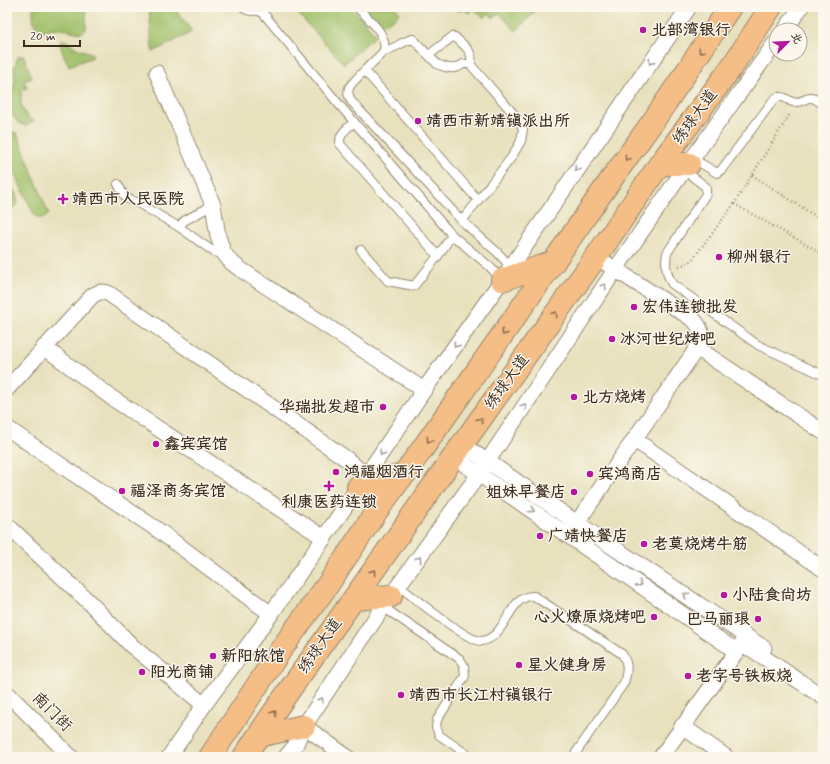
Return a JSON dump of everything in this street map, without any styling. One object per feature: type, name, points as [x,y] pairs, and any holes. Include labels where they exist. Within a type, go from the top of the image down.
[{"type":"main road","name":"绣球大道","points":[[210,757],[282,648],[654,120],[730,7]]},
{"type":"main road","name":"绣球大道","points":[[244,757],[354,598],[596,257],[660,164],[731,68],[771,7]]},
{"type":"main road","points":[[660,164],[689,164]]},
{"type":"main road","points":[[506,273],[554,262]]},
{"type":"main road","points":[[362,482],[404,474]]},
{"type":"main road","points":[[354,598],[391,596]]},
{"type":"main road","points":[[258,736],[304,726]]},
{"type":"street","points":[[169,757],[204,705],[271,614],[324,538],[424,390],[689,7]]},
{"type":"street","points":[[791,22],[801,7]]},
{"type":"street","points":[[286,757],[295,746],[304,726],[391,596],[488,461],[614,270],[768,53]]},
{"type":"street","points":[[157,72],[213,206],[218,236],[223,252],[231,262],[424,390]]},
{"type":"street","points":[[573,529],[697,348],[702,337],[702,331],[694,320],[614,270],[596,257]]},
{"type":"street","points":[[7,388],[92,296],[103,291],[348,460],[362,482]]},
{"type":"street","points":[[44,347],[112,398],[324,538]]},
{"type":"street","points":[[697,348],[823,432]]},
{"type":"street","points":[[7,428],[158,530],[271,614]]},
{"type":"street","points":[[635,440],[823,569]]},
{"type":"street","points":[[458,451],[488,461],[573,529]]},
{"type":"street","points":[[458,451],[479,474],[573,529],[821,692]]},
{"type":"street","points":[[7,525],[91,604],[132,646],[204,705]]},
{"type":"street","points":[[661,757],[744,642]]},
{"type":"street","name":"南门街","points":[[7,693],[71,757]]},
{"type":"street","points":[[304,726],[347,757]]},
{"type":"street","points":[[682,726],[726,757]]},
{"type":"lane","points":[[243,7],[250,12],[261,9],[342,108],[452,235],[489,266],[506,273]]},
{"type":"lane","points":[[358,7],[378,30],[385,45],[384,51],[349,88],[348,94],[351,101],[462,221],[498,253],[506,273]]},
{"type":"lane","points":[[429,55],[452,37],[455,37],[472,55],[470,64]]},
{"type":"lane","points":[[384,51],[391,50],[401,43],[413,39],[437,64],[442,67],[453,69],[460,67],[463,64],[470,64],[519,120],[523,129],[521,141],[511,158],[462,221]]},
{"type":"lane","points":[[365,71],[478,200]]},
{"type":"lane","points":[[689,164],[702,164],[717,173],[722,169],[774,100],[779,96],[795,102],[807,98],[816,99],[823,105]]},
{"type":"lane","points":[[342,108],[351,101]]},
{"type":"lane","points":[[354,122],[341,134],[340,144],[438,256]]},
{"type":"lane","points":[[689,164],[706,187],[706,194],[667,253],[665,264],[667,274],[672,284],[758,345],[823,374]]},
{"type":"lane","points":[[118,184],[123,194],[128,199],[136,202],[179,227],[214,252],[223,252]]},
{"type":"lane","points":[[179,227],[184,221],[213,206]]},
{"type":"lane","points":[[361,250],[388,280],[400,282],[407,286],[414,286],[438,256],[452,235]]},
{"type":"lane","points":[[391,596],[460,659],[464,666],[465,676],[437,720],[436,726],[439,735],[471,757]]},
{"type":"lane","points":[[391,596],[446,622],[476,641],[493,637],[520,600],[528,596],[534,596],[622,654],[627,661],[627,672],[624,683],[573,757]]},
{"type":"path","points":[[665,264],[678,266],[686,264],[692,260],[734,204],[794,107],[795,102]]},
{"type":"path","points":[[752,175],[823,221]]},
{"type":"path","points":[[734,204],[823,254]]},
{"type":"green space","points":[[33,7],[86,7],[86,30],[81,33],[54,28],[45,31],[38,30],[34,23]]},
{"type":"green space","points":[[149,7],[174,7],[191,30],[190,33],[153,52]]},
{"type":"green space","points":[[292,7],[351,7],[376,35],[344,64]]},
{"type":"green space","points":[[364,7],[395,7],[400,13],[389,22],[380,24],[377,23]]},
{"type":"green space","points":[[455,7],[539,7],[516,31],[499,13],[493,18],[489,13],[484,18],[474,9],[469,13],[464,9],[459,11],[454,9]]},
{"type":"green space","points":[[61,40],[66,41],[78,49],[91,53],[93,57],[69,66],[62,50]]},
{"type":"green space","points":[[19,56],[24,56],[32,78],[24,81],[27,88],[22,90],[21,95],[21,104],[24,112],[34,121],[26,126],[22,125],[16,120],[9,106],[14,86],[14,68]]},
{"type":"green space","points":[[12,132],[17,133],[49,214],[44,218],[37,218],[34,214],[16,176],[10,156],[9,146],[9,135]]},
{"type":"green space","points":[[7,179],[15,192],[18,202],[17,206],[12,208],[7,208]]},
{"type":"place","name":"北部湾银行","points":[[643,30]]},
{"type":"place","name":"靖西市新靖镇派出所","points":[[418,121]]},
{"type":"place","name":"靖西市人民医院","points":[[63,199]]},
{"type":"place","name":"柳州银行","points":[[719,257]]},
{"type":"place","name":"宏伟连锁批发","points":[[634,307]]},
{"type":"place","name":"冰河世纪烤吧","points":[[612,339]]},
{"type":"place","name":"北方烧烤","points":[[574,397]]},
{"type":"place","name":"华瑞批发超市","points":[[383,407]]},
{"type":"place","name":"鑫宾宾馆","points":[[156,444]]},
{"type":"place","name":"鸿福烟酒行","points":[[336,472]]},
{"type":"place","name":"宾鸿商店","points":[[590,474]]},
{"type":"place","name":"利康医药连锁","points":[[329,486]]},
{"type":"place","name":"福泽商务宾馆","points":[[122,491]]},
{"type":"place","name":"姐妹早餐店","points":[[574,492]]},
{"type":"place","name":"广靖快餐店","points":[[540,536]]},
{"type":"place","name":"老莫烧烤牛筋","points":[[644,544]]},
{"type":"place","name":"小陆食尚坊","points":[[724,595]]},
{"type":"place","name":"心火燎原烧烤吧","points":[[654,617]]},
{"type":"place","name":"巴马丽琅","points":[[758,619]]},
{"type":"place","name":"新阳旅馆","points":[[213,656]]},
{"type":"place","name":"星火健身房","points":[[519,665]]},
{"type":"place","name":"阳光商铺","points":[[142,672]]},
{"type":"place","name":"老字号铁板烧","points":[[688,676]]},
{"type":"place","name":"靖西市长江村镇银行","points":[[401,695]]}]
